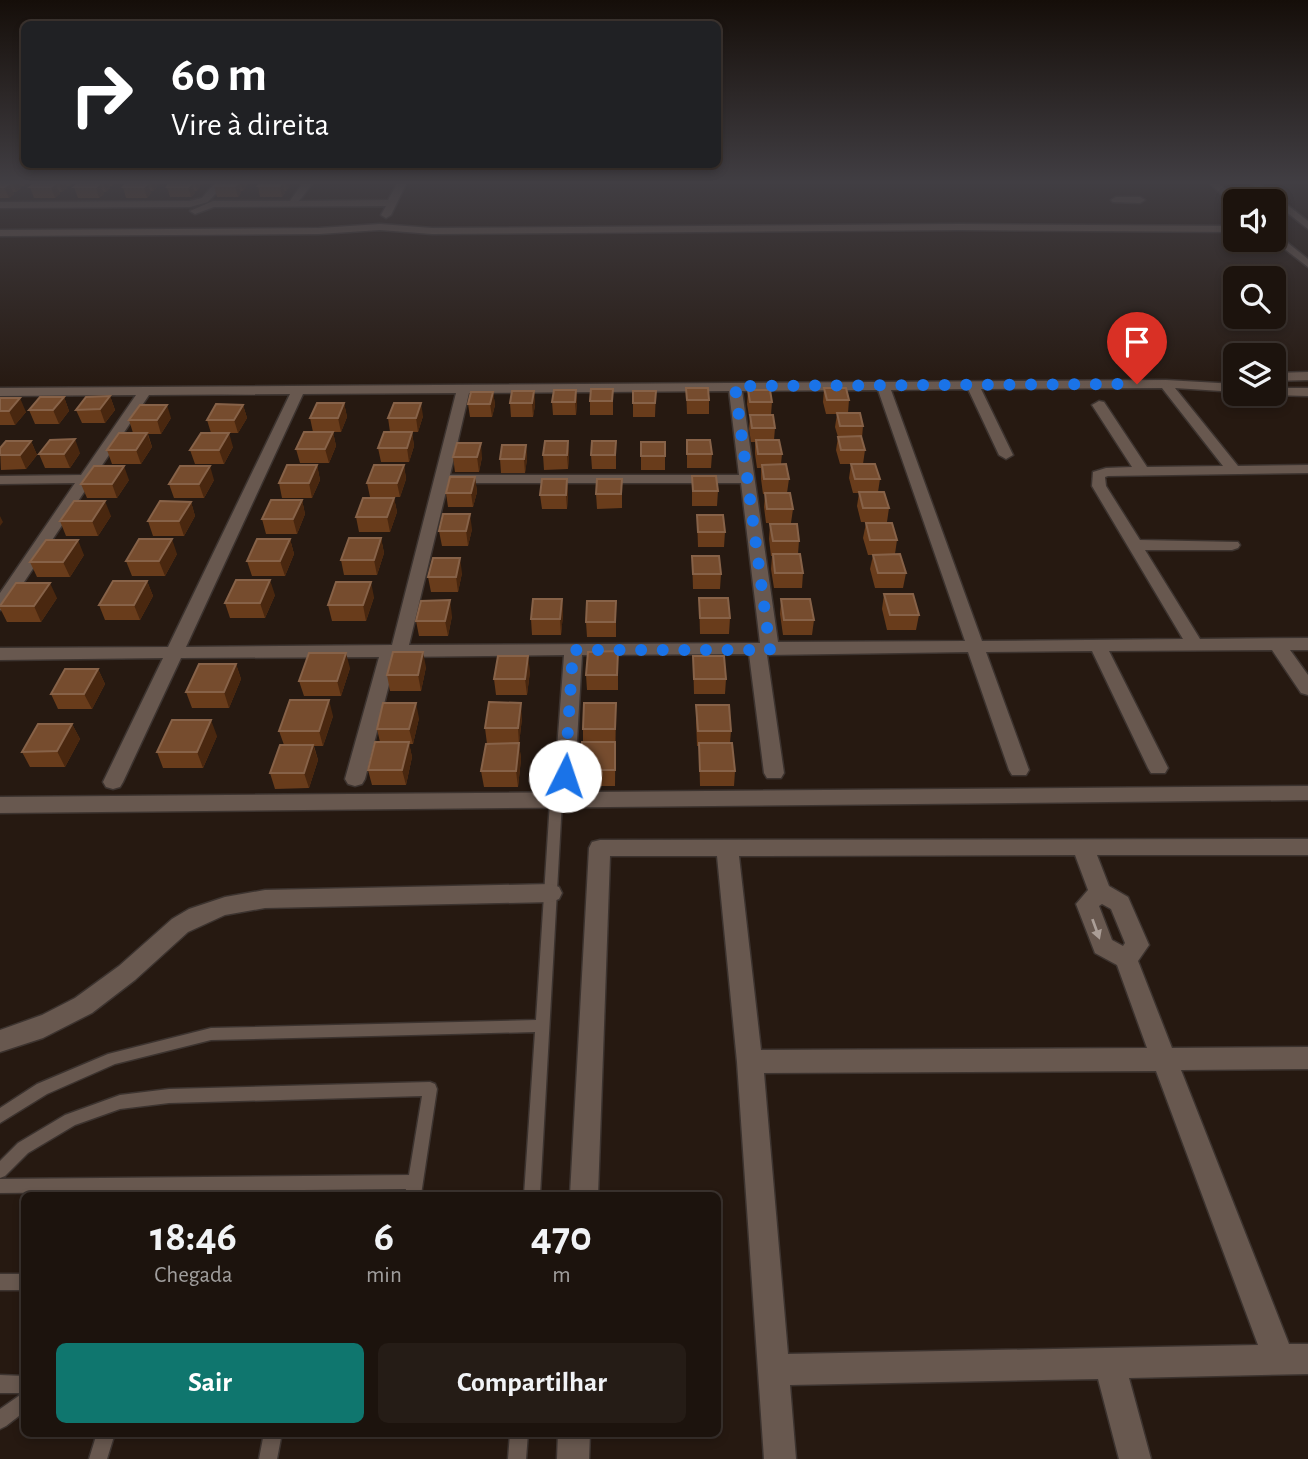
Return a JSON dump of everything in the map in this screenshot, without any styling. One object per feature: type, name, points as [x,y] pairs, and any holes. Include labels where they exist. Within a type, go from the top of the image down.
[{"type":"street","points":[[1294,252],[1308,264]]},
{"type":"street","points":[[1286,377],[1308,376]]},
{"type":"street","points":[[0,392],[1198,384],[1223,381]]},
{"type":"street","points":[[1165,384],[1233,469]]},
{"type":"street","points":[[1198,384],[1223,387]]},
{"type":"street","points":[[883,385],[1019,770]]},
{"type":"street","points":[[972,385],[1006,455]]},
{"type":"street","points":[[735,386],[748,479],[774,774]]},
{"type":"street","points":[[355,779],[394,651],[464,388]]},
{"type":"street","points":[[113,782],[299,389]]},
{"type":"street","points":[[0,605],[145,391]]},
{"type":"street","points":[[1286,392],[1308,392]]},
{"type":"street","points":[[1099,405],[1142,471]]},
{"type":"street","points":[[1195,645],[1096,479],[1098,475],[1106,471],[1308,469]]},
{"type":"street","points":[[441,479],[748,479]]},
{"type":"street","points":[[0,480],[85,480]]},
{"type":"street","points":[[1136,545],[1232,545]]},
{"type":"street","points":[[1277,644],[1308,689]]},
{"type":"street","points":[[0,654],[1308,644]]},
{"type":"street","points":[[1098,646],[1158,768]]},
{"type":"street","points":[[565,776],[573,650]]},
{"type":"street","points":[[0,805],[1308,793]]},
{"type":"street","points":[[584,1192],[600,848],[1308,847]]},
{"type":"street","points":[[727,848],[750,1062],[780,1459]]},
{"type":"street","points":[[1083,848],[1100,892],[1120,903],[1137,945],[1126,958]]},
{"type":"street","points":[[773,1370],[1293,1359],[1164,1059],[1126,958],[1102,946],[1087,904],[1100,892]]},
{"type":"street","points":[[0,1041],[44,1025],[86,1004],[125,975],[185,921],[225,904],[265,899],[551,893]]},
{"type":"street","points":[[750,1062],[1308,1058]]},
{"type":"street","points":[[1109,1363],[1135,1459]]},
{"type":"street","points":[[573,1459],[574,1437]]},
{"type":"lane","points":[[532,1192],[556,801]]},
{"type":"lane","points":[[0,1116],[43,1089],[113,1058],[211,1034],[541,1026]]},
{"type":"lane","points":[[0,1171],[23,1148],[70,1120],[120,1102],[169,1096],[430,1089],[414,1189],[0,1186]]},
{"type":"lane","points":[[0,1282],[21,1282]]},
{"type":"lane","points":[[0,1384],[21,1384]]},
{"type":"lane","points":[[0,1420],[21,1403]]},
{"type":"lane","points":[[98,1459],[105,1437]]},
{"type":"lane","points":[[268,1459],[272,1437]]},
{"type":"lane","points":[[517,1459],[519,1437]]},
{"type":"building","points":[[686,388],[708,388],[709,400],[687,400]]},
{"type":"building","points":[[824,388],[846,388],[849,400],[827,400]]},
{"type":"building","points":[[591,389],[613,389],[612,401],[590,401]]},
{"type":"building","points":[[554,390],[576,390],[575,402],[552,402]]},
{"type":"building","points":[[748,390],[770,390],[772,402],[750,402]]},
{"type":"building","points":[[512,391],[534,391],[532,403],[510,403]]},
{"type":"building","points":[[633,391],[656,391],[655,403],[633,403]]},
{"type":"building","points":[[471,392],[493,392],[490,404],[468,404]]},
{"type":"building","points":[[110,396],[100,409],[76,410],[86,397]]},
{"type":"building","points":[[40,397],[64,397],[53,410],[29,410]]},
{"type":"building","points":[[0,398],[20,398],[9,411],[0,411]]},
{"type":"building","points":[[317,403],[344,403],[338,418],[310,418]]},
{"type":"building","points":[[394,403],[421,403],[416,418],[388,418]]},
{"type":"building","points":[[216,404],[243,405],[234,420],[207,420]]},
{"type":"building","points":[[140,405],[167,405],[157,420],[129,420]]},
{"type":"building","points":[[837,413],[860,413],[863,426],[840,426]]},
{"type":"building","points":[[750,415],[773,415],[775,428],[752,428]]},
{"type":"building","points":[[304,432],[333,432],[325,449],[296,449]]},
{"type":"building","points":[[384,432],[412,432],[407,448],[378,448]]},
{"type":"building","points":[[119,433],[147,433],[136,450],[107,450]]},
{"type":"building","points":[[201,433],[229,433],[219,450],[190,450]]},
{"type":"building","points":[[861,436],[865,450],[841,450],[838,437]]},
{"type":"building","points":[[75,439],[64,454],[39,454],[50,440]]},
{"type":"building","points":[[687,440],[710,440],[712,454],[687,454]]},
{"type":"building","points":[[756,440],[779,440],[782,454],[758,454]]},
{"type":"building","points":[[6,441],[31,441],[20,455],[0,455],[0,448]]},
{"type":"building","points":[[545,441],[568,441],[567,455],[543,455]]},
{"type":"building","points":[[592,441],[616,441],[615,455],[591,455]]},
{"type":"building","points":[[641,442],[665,442],[665,456],[641,456]]},
{"type":"building","points":[[457,443],[481,443],[477,457],[453,457]]},
{"type":"building","points":[[502,445],[526,445],[524,459],[500,459]]},
{"type":"building","points":[[786,464],[789,479],[764,479],[762,465]]},
{"type":"building","points":[[851,464],[875,464],[880,479],[855,479]]},
{"type":"building","points":[[287,465],[317,465],[309,483],[279,483]]},
{"type":"building","points":[[374,465],[404,465],[397,483],[367,483]]},
{"type":"building","points":[[94,466],[124,466],[112,484],[81,484]]},
{"type":"building","points":[[180,466],[210,466],[199,484],[169,484]]},
{"type":"building","points":[[692,476],[716,476],[718,491],[693,491]]},
{"type":"building","points":[[450,477],[475,477],[471,493],[446,493]]},
{"type":"building","points":[[542,479],[567,479],[566,495],[540,495]]},
{"type":"building","points":[[597,479],[622,479],[621,494],[596,494]]},
{"type":"building","points":[[859,492],[884,492],[889,508],[863,508]]},
{"type":"building","points":[[765,493],[790,493],[793,509],[767,509]]},
{"type":"building","points":[[363,498],[394,498],[387,517],[356,517]]},
{"type":"building","points":[[271,500],[302,500],[293,519],[262,519]]},
{"type":"building","points":[[74,501],[105,501],[92,521],[60,521]]},
{"type":"building","points":[[160,501],[191,502],[179,521],[148,521]]},
{"type":"building","points":[[443,514],[470,514],[466,531],[439,531]]},
{"type":"building","points":[[697,515],[723,515],[725,532],[698,532]]},
{"type":"building","points":[[866,523],[892,523],[897,540],[870,540]]},
{"type":"building","points":[[770,524],[797,524],[799,541],[773,541]]},
{"type":"building","points":[[349,538],[381,538],[374,560],[341,560]]},
{"type":"building","points":[[139,539],[172,539],[159,561],[126,561]]},
{"type":"building","points":[[257,539],[290,539],[280,561],[247,561]]},
{"type":"building","points":[[46,540],[78,540],[63,562],[30,562]]},
{"type":"building","points":[[773,554],[800,554],[803,573],[775,573]]},
{"type":"building","points":[[900,554],[906,573],[878,573],[873,555]]},
{"type":"building","points":[[692,556],[719,556],[721,574],[693,574]]},
{"type":"building","points":[[433,558],[460,558],[456,577],[428,577]]},
{"type":"building","points":[[236,580],[270,580],[260,603],[225,603]]},
{"type":"building","points":[[113,581],[147,581],[134,605],[99,605]]},
{"type":"building","points":[[336,582],[371,582],[363,605],[328,605]]},
{"type":"building","points":[[16,583],[50,583],[34,606],[0,606]]},
{"type":"building","points":[[884,594],[913,594],[919,615],[890,615]]},
{"type":"building","points":[[699,598],[728,598],[730,618],[700,618]]},
{"type":"building","points":[[533,599],[562,599],[560,619],[531,619]]},
{"type":"building","points":[[781,599],[810,599],[814,620],[784,620]]},
{"type":"building","points":[[450,600],[445,621],[416,621],[421,601]]},
{"type":"building","points":[[587,601],[616,601],[615,622],[586,622]]},
{"type":"building","points":[[618,651],[617,675],[586,675],[588,652]]},
{"type":"building","points":[[393,652],[423,652],[418,675],[387,675]]},
{"type":"building","points":[[309,653],[346,653],[337,681],[299,681]]},
{"type":"building","points":[[498,656],[528,656],[525,679],[494,679]]},
{"type":"building","points":[[693,656],[724,656],[726,679],[694,679]]},
{"type":"building","points":[[199,664],[236,664],[224,692],[186,692]]},
{"type":"building","points":[[65,669],[98,669],[84,694],[51,694]]},
{"type":"building","points":[[290,700],[329,700],[319,731],[279,731]]},
{"type":"building","points":[[489,702],[521,703],[518,728],[485,728]]},
{"type":"building","points":[[383,703],[416,703],[409,729],[377,729]]},
{"type":"building","points":[[584,703],[616,703],[615,729],[583,729]]},
{"type":"building","points":[[696,705],[729,705],[731,731],[698,731]]},
{"type":"building","points":[[172,720],[211,720],[197,752],[157,752]]},
{"type":"building","points":[[38,724],[72,724],[57,751],[22,752]]},
{"type":"building","points":[[375,742],[409,742],[402,770],[368,770]]},
{"type":"building","points":[[582,742],[615,742],[615,770],[581,770]]},
{"type":"building","points":[[519,743],[516,771],[481,771],[486,744]]},
{"type":"building","points":[[699,743],[732,743],[735,771],[700,771]]},
{"type":"building","points":[[280,745],[313,745],[304,773],[270,773]]},
{"type":"route","points":[[565,776],[573,650],[770,650],[735,386],[1137,384]]}]
